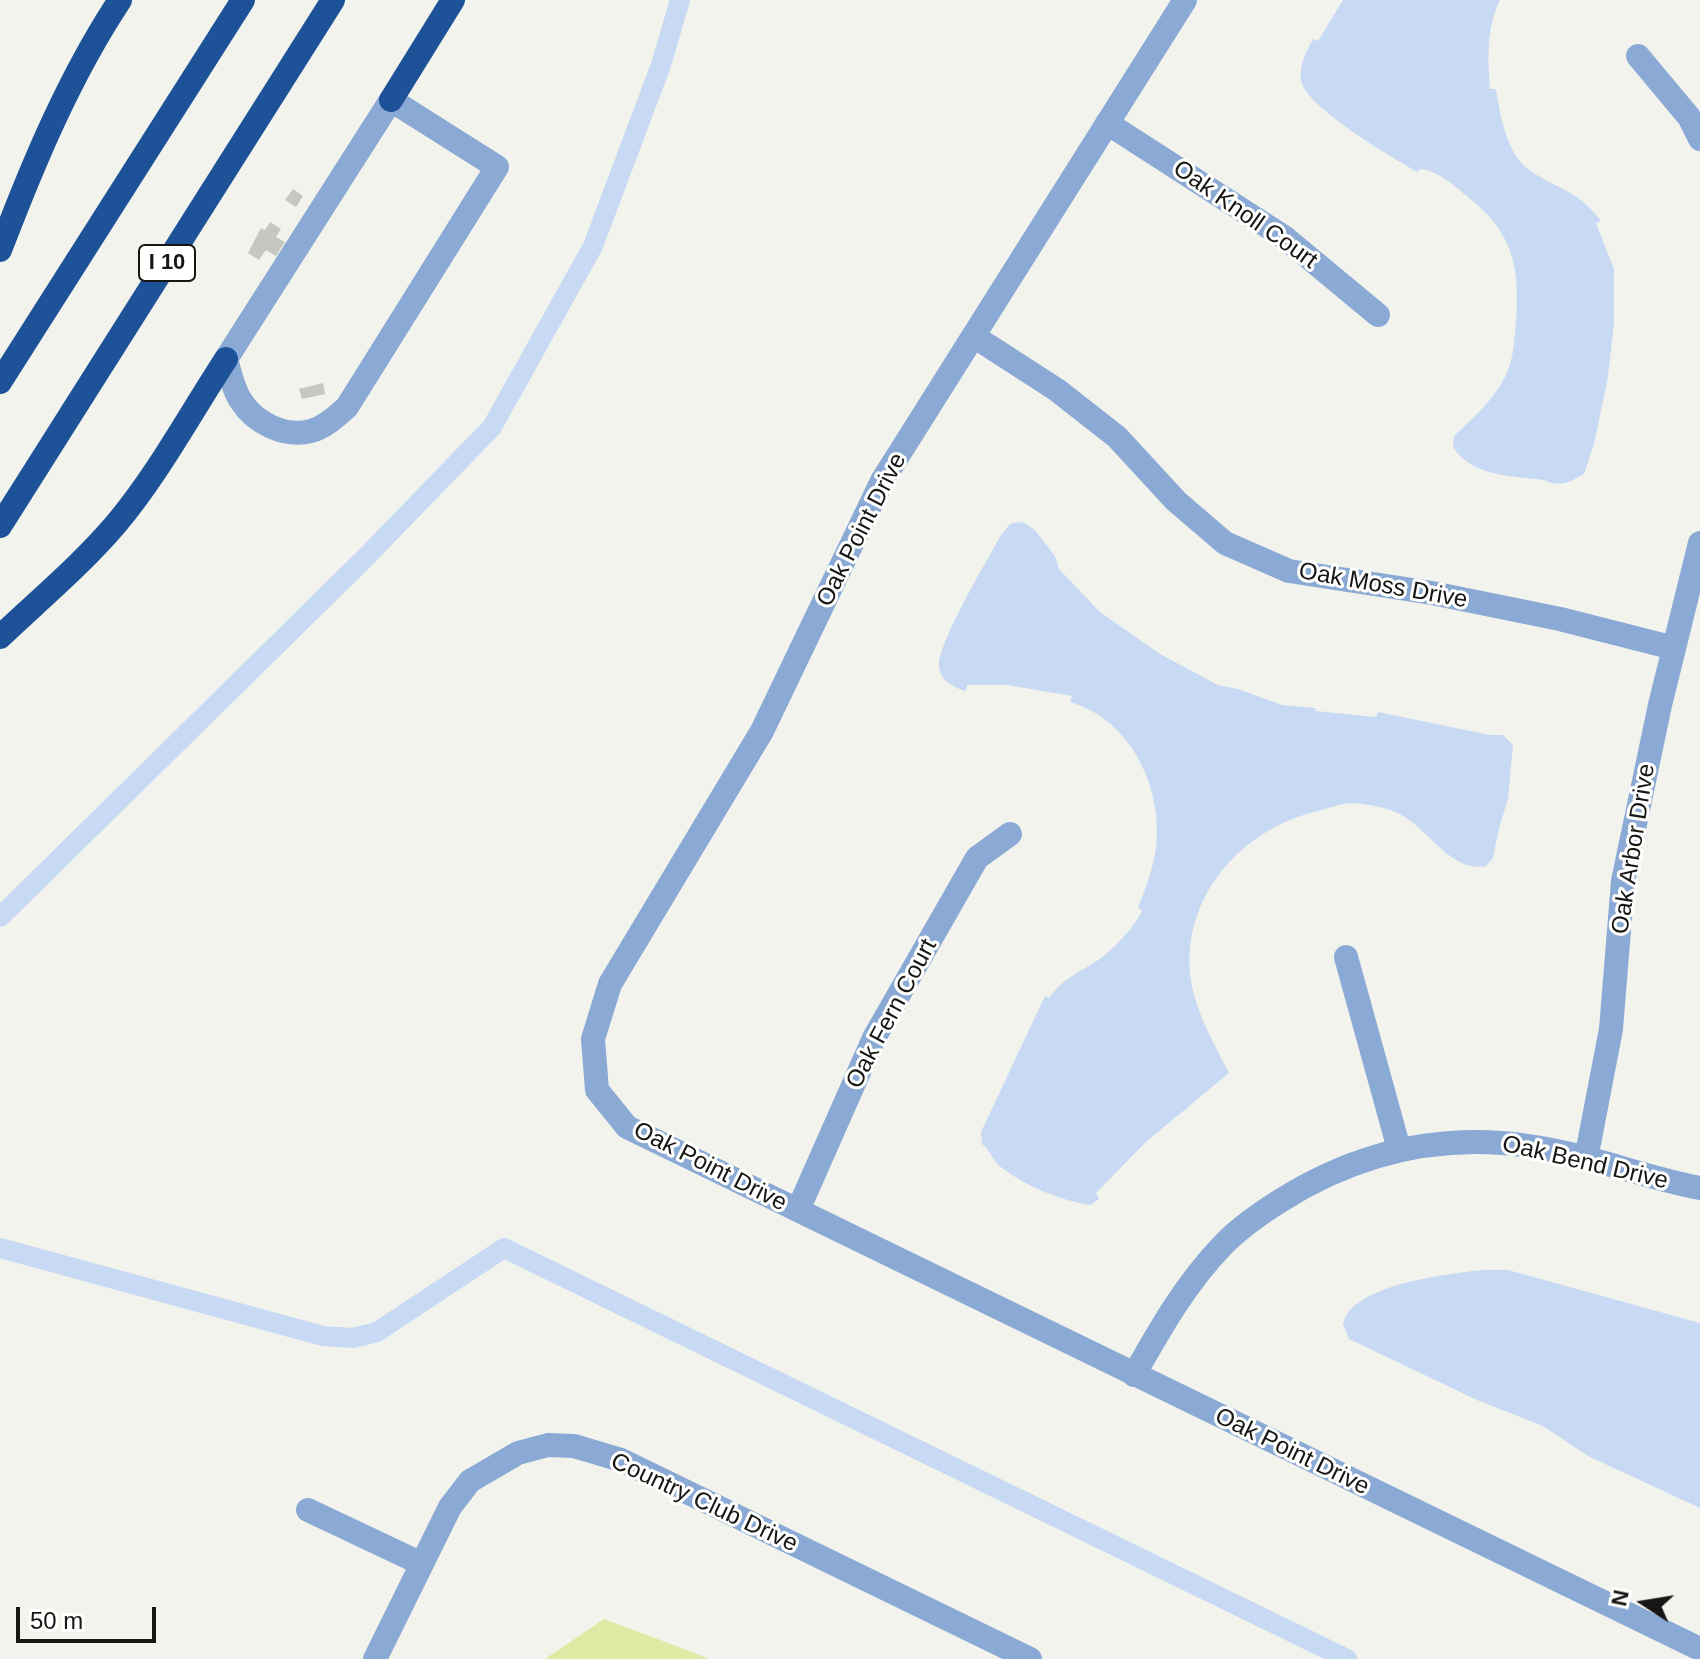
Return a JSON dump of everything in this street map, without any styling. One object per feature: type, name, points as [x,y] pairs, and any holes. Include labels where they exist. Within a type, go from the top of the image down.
[{"type":"highway","points":[[0,250],[27,180],[69,90],[120,0]]},
{"type":"highway","points":[[0,382],[243,0]]},
{"type":"highway","name":"I 10","points":[[0,526],[333,0]]},
{"type":"highway","points":[[391,100],[453,0]]},
{"type":"highway","points":[[0,637],[75,568],[116,524],[226,359]]},
{"type":"street","name":"Oak Point Drive","points":[[1185,0],[882,481],[762,731],[610,984],[593,1039],[597,1090],[627,1127],[1700,1649]]},
{"type":"street","points":[[1638,56],[1689,117],[1700,139]]},
{"type":"street","points":[[391,100],[497,167],[347,407],[314,431],[293,433],[269,425],[252,415],[239,398],[226,359],[391,100]]},
{"type":"street","name":"Oak Knoll Court","points":[[1107,123],[1284,237],[1378,315]]},
{"type":"street","name":"Oak Moss Drive","points":[[975,337],[1057,390],[1117,437],[1176,501],[1225,543],[1289,571],[1432,593],[1560,619],[1674,648]]},
{"type":"street","name":"Oak Arbor Drive","points":[[1586,1159],[1611,1029],[1623,881],[1700,543]]},
{"type":"street","name":"Oak Fern Court","points":[[798,1210],[874,1038],[977,858],[1010,834]]},
{"type":"street","points":[[1346,957],[1399,1149]]},
{"type":"street","name":"Oak Bend Drive","points":[[1134,1375],[1195,1277],[1224,1243],[1265,1210],[1310,1182],[1355,1162],[1399,1149],[1483,1142],[1531,1146],[1700,1188]]},
{"type":"street","name":"Country Club Drive","points":[[375,1659],[420,1563],[450,1507],[470,1481],[518,1453],[548,1445],[574,1446],[621,1460],[1030,1659]]},
{"type":"street","points":[[308,1510],[420,1563]]},
{"type":"green space","points":[[604,1619],[695,1653],[708,1659],[545,1659]]},
{"type":"water","points":[[1343,0],[1500,0],[1490,33],[1490,89],[1496,89],[1510,144],[1529,170],[1575,196],[1592,210],[1601,221],[1596,223],[1614,269],[1614,323],[1608,377],[1594,444],[1584,474],[1574,479],[1555,484],[1482,470],[1461,457],[1453,447],[1454,436],[1489,401],[1509,369],[1517,302],[1514,268],[1504,237],[1483,210],[1468,197],[1440,176],[1427,170],[1417,172],[1355,133],[1322,109],[1303,86],[1301,68],[1313,39],[1318,41]]},
{"type":"water","points":[[1017,522],[1035,530],[1055,556],[1059,569],[1100,612],[1160,654],[1218,685],[1282,705],[1315,708],[1316,711],[1376,717],[1378,712],[1503,735],[1513,745],[1508,799],[1493,858],[1486,866],[1473,866],[1449,855],[1417,826],[1395,812],[1354,803],[1291,820],[1266,832],[1224,868],[1208,891],[1197,916],[1191,943],[1190,972],[1199,1011],[1229,1073],[1146,1142],[1096,1193],[1099,1199],[1090,1205],[1044,1192],[1012,1175],[999,1166],[982,1144],[981,1132],[1045,996],[1049,998],[1069,978],[1105,955],[1126,934],[1142,911],[1138,907],[1155,855],[1156,815],[1152,794],[1136,754],[1108,722],[1070,702],[1072,696],[1007,685],[967,685],[966,691],[949,683],[940,672],[940,656],[964,602],[1001,535],[1010,524]]},
{"type":"water","points":[[1482,1270],[1508,1270],[1700,1323],[1700,1508],[1588,1456],[1543,1426],[1477,1400],[1349,1339],[1343,1324],[1350,1310],[1364,1299],[1382,1290],[1425,1278]]},
{"type":"building","points":[[293,189],[303,196],[296,207],[285,200]]},
{"type":"building","points":[[270,222],[281,229],[276,237],[285,242],[276,256],[266,250],[259,260],[248,253],[261,228],[265,230]]},
{"type":"building","points":[[323,383],[325,394],[302,399],[299,389]]},
{"type":"waterway","points":[[0,917],[365,558],[492,427],[593,246],[661,65],[680,0]]},
{"type":"waterway","points":[[0,1248],[323,1336],[353,1338],[377,1332],[504,1248],[1347,1659]]}]
